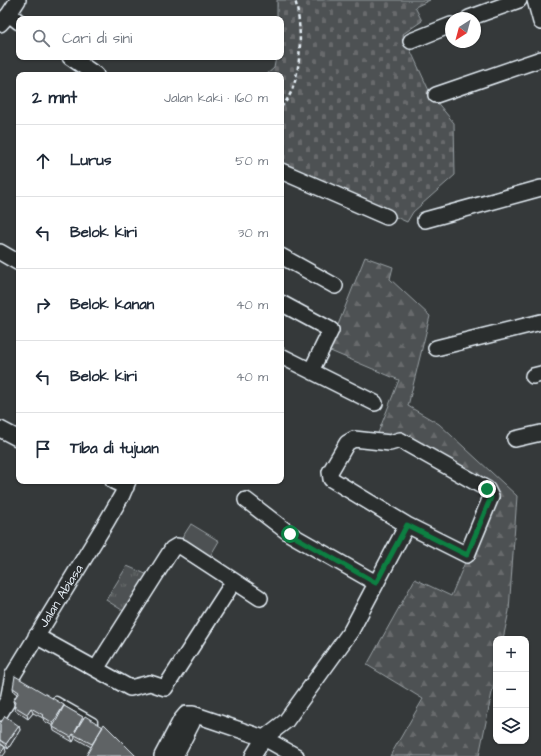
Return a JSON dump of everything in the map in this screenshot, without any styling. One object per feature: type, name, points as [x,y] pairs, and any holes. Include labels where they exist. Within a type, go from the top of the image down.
[{"type":"street","points":[[9,20],[18,0]]},
{"type":"street","points":[[481,14],[519,0]]},
{"type":"street","points":[[535,0],[541,22]]},
{"type":"street","points":[[411,41],[445,27]]},
{"type":"street","points":[[436,94],[541,58]]},
{"type":"street","points":[[74,60],[92,72]]},
{"type":"street","points":[[284,172],[387,217]]},
{"type":"street","points":[[425,220],[541,188]]},
{"type":"street","points":[[0,252],[16,261]]},
{"type":"street","points":[[284,258],[335,286]]},
{"type":"street","points":[[284,304],[331,330],[311,371]]},
{"type":"street","points":[[436,348],[541,322]]},
{"type":"street","points":[[284,358],[375,403]]},
{"type":"street","points":[[0,429],[16,436]]},
{"type":"street","points":[[515,439],[541,433]]},
{"type":"street","points":[[354,439],[390,443],[400,440],[487,489],[491,497],[467,555],[407,525],[332,479],[330,472],[350,440],[354,439]]},
{"type":"street","name":"Jalan Abiasa","points":[[0,713],[8,700],[16,677],[36,636],[87,555],[122,484]]},
{"type":"street","points":[[246,500],[290,534],[376,583]]},
{"type":"street","points":[[254,756],[264,738],[286,721],[347,637],[407,525]]},
{"type":"street","points":[[96,669],[172,548],[177,546],[182,547],[260,598]]},
{"type":"street","points":[[36,636],[130,688],[150,683],[165,688],[234,581]]},
{"type":"street","points":[[162,756],[181,720],[186,714],[193,714],[264,738],[296,756]]},
{"type":"street","points":[[175,756],[192,723]]},
{"type":"lane","points":[[46,695],[101,727]]},
{"type":"path","points":[[284,104],[293,89],[299,58],[299,12],[295,0]]},
{"type":"green space","points":[[277,0],[430,0],[415,7],[422,21],[403,34],[431,95],[454,123],[455,175],[413,212],[407,222],[284,167],[284,72],[269,72],[274,68],[275,60],[284,60],[284,16],[277,16]]},
{"type":"green space","points":[[365,257],[393,267],[390,279],[430,316],[408,406],[439,424],[517,496],[509,611],[504,636],[493,636],[493,688],[479,756],[390,756],[423,699],[367,665],[415,579],[451,596],[494,493],[423,449],[378,433],[399,380],[328,350]]},
{"type":"green space","points":[[191,524],[219,541],[209,558],[180,541]]},
{"type":"green space","points":[[127,566],[148,575],[125,612],[106,600]]},
{"type":"building","points":[[15,676],[64,705],[53,723],[31,708],[27,714],[14,706],[15,702],[13,701],[19,692],[13,688]]},
{"type":"building","points":[[64,706],[83,717],[75,732],[85,716],[103,727],[92,744],[73,734],[71,737],[53,727]]},
{"type":"building","points":[[5,716],[19,726],[6,744],[0,740],[0,724]]},
{"type":"building","points":[[104,724],[136,756],[86,756]]},
{"type":"building","points":[[0,744],[5,747],[0,754]]},
{"type":"route","points":[[290,534],[376,583],[407,525],[467,555],[491,497],[487,489]]}]
